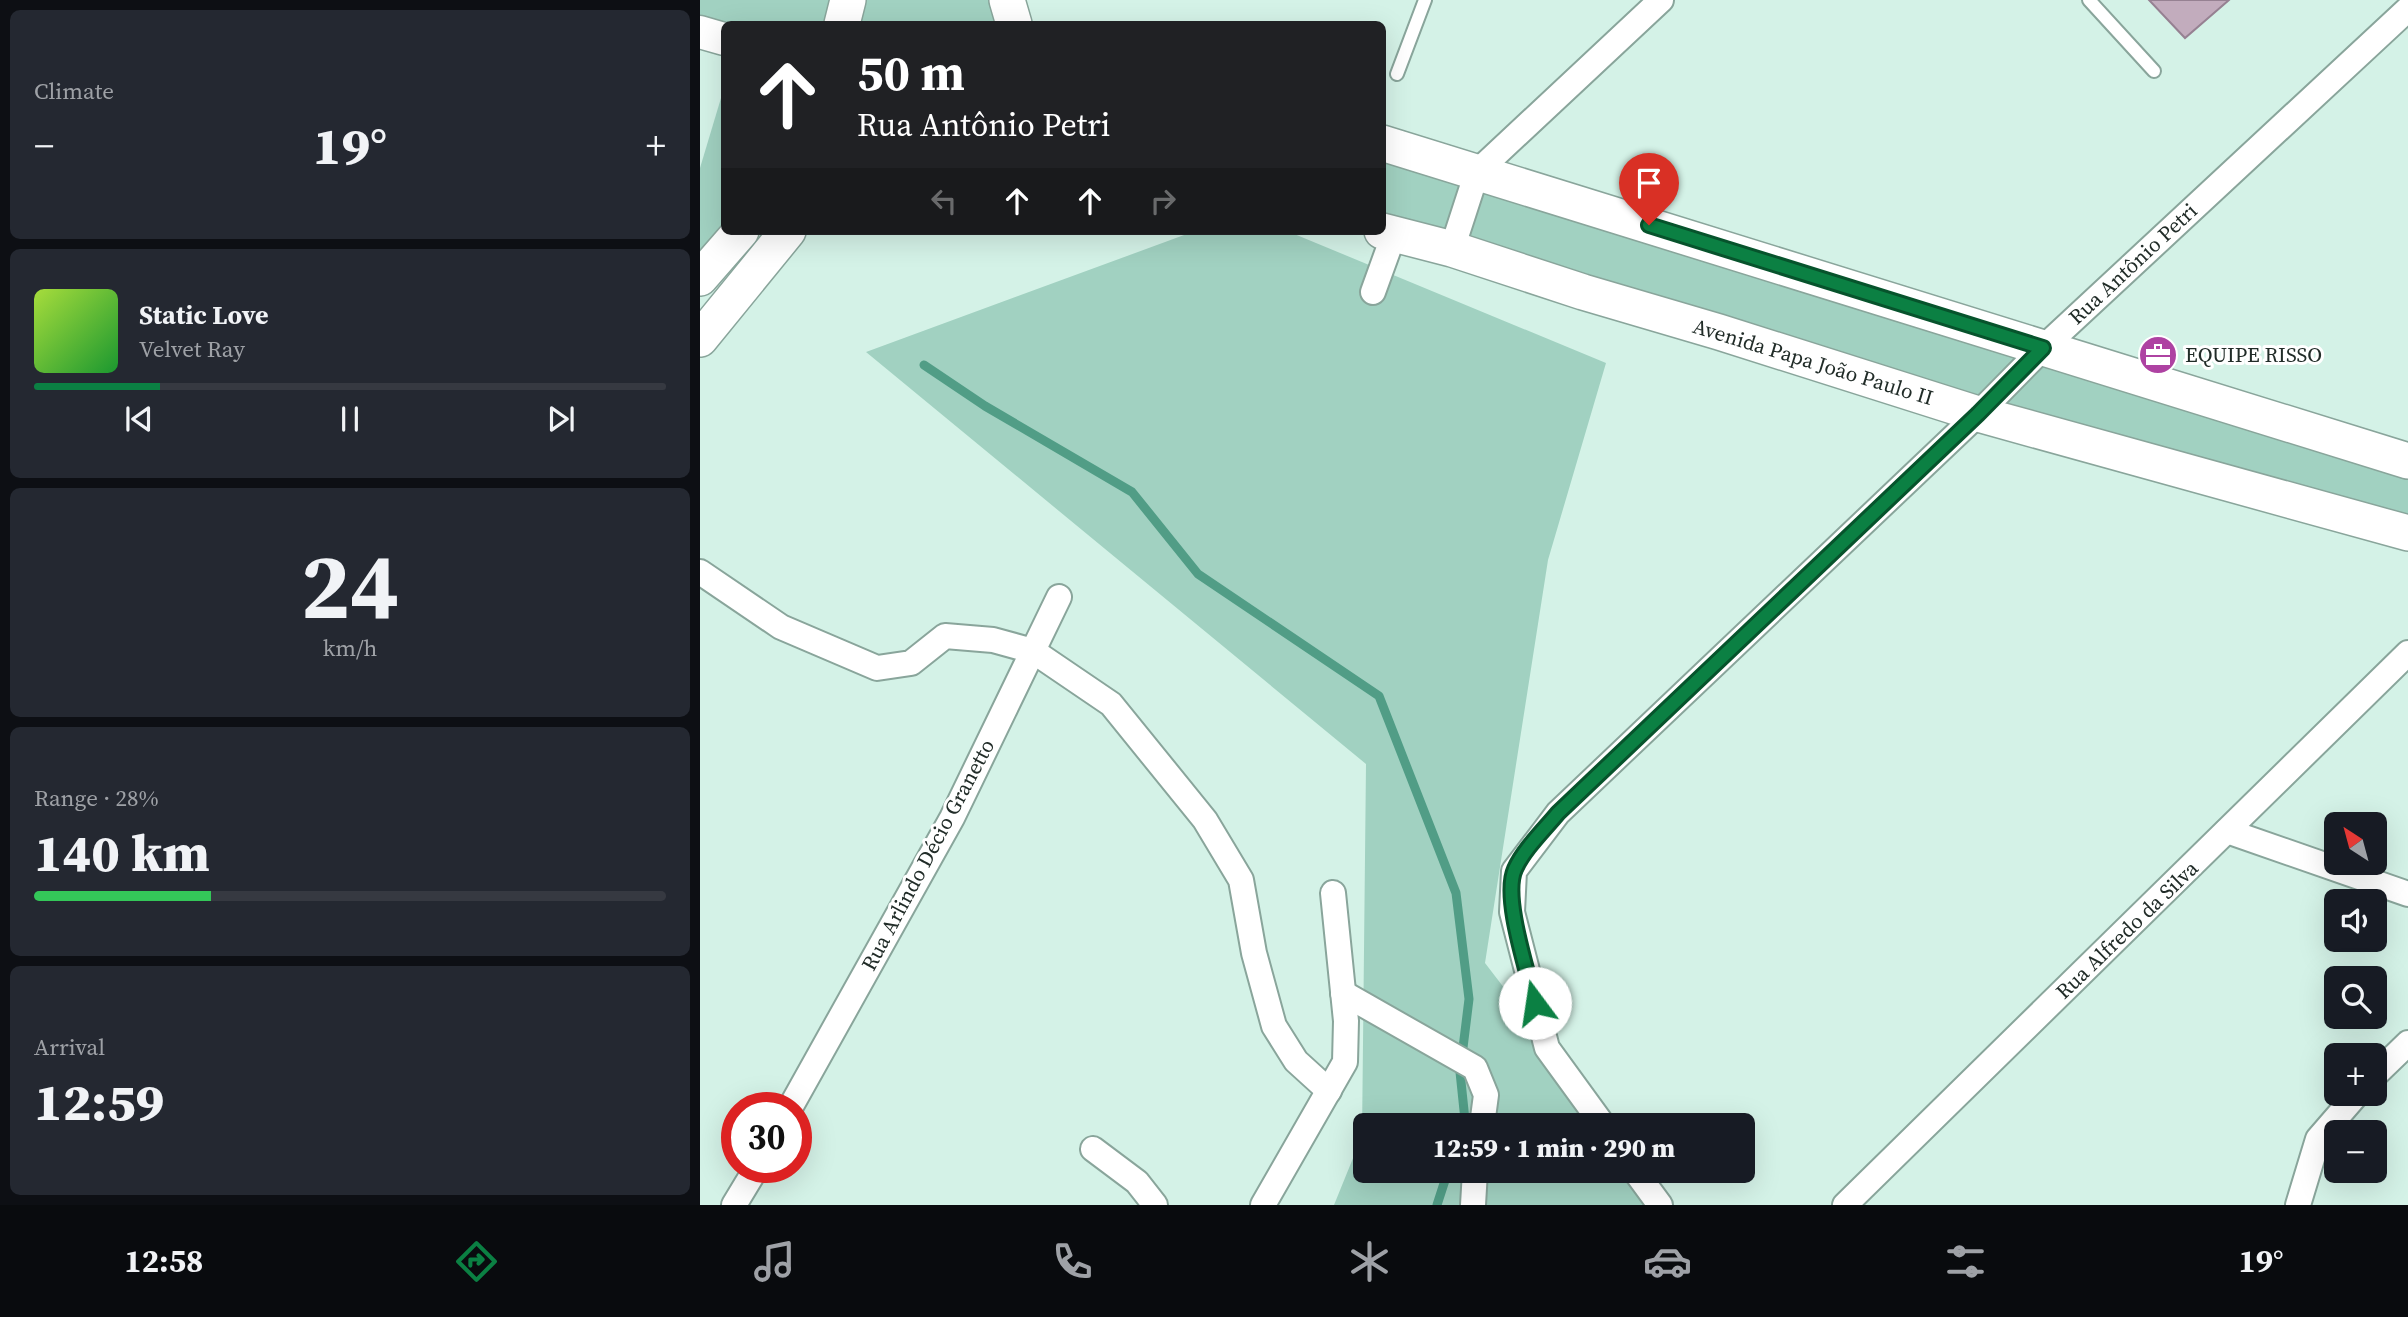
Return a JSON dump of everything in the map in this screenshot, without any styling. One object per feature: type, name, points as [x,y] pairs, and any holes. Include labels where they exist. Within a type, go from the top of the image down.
[{"type":"main road","points":[[843,21],[848,0]]},
{"type":"main road","points":[[1386,144],[2408,461]]},
{"type":"main road","name":"Avenida Papa João Paulo II","points":[[1388,232],[1452,249],[1978,414],[2408,533]]},
{"type":"main road","points":[[700,278],[738,235]]},
{"type":"main road","points":[[701,334],[785,235]]},
{"type":"street","points":[[1452,249],[1477,172],[1661,0]]},
{"type":"street","name":"Rua Antônio Petri","points":[[1593,1113],[1547,1048],[1512,912],[1514,871],[1558,813],[1978,414],[2043,348],[2408,9]]},
{"type":"street","points":[[700,32],[721,38]]},
{"type":"street","points":[[1373,292],[1388,232]]},
{"type":"street","points":[[700,572],[780,627],[877,668],[911,663],[945,636],[993,640],[1033,651],[1111,704],[1205,820],[1241,880],[1254,953],[1273,1026],[1296,1061],[1329,1091]]},
{"type":"street","name":"Rua Arlindo Décio Granetto","points":[[799,1092],[952,818],[1059,597]]},
{"type":"street","name":"Rua Alfredo da Silva","points":[[1845,1205],[2408,653]]},
{"type":"street","points":[[2227,831],[2408,894]]},
{"type":"street","points":[[1263,1205],[1345,1062],[1346,1021],[1333,893]]},
{"type":"street","points":[[1343,993],[1475,1068],[1486,1095],[1484,1113]]},
{"type":"street","points":[[2387,1063],[2408,1043]]},
{"type":"street","points":[[2298,1205],[2318,1139],[2347,1106]]},
{"type":"street","points":[[1093,1149],[1137,1182],[1155,1205]]},
{"type":"street","points":[[734,1205],[747,1183]]},
{"type":"street","points":[[1473,1205],[1474,1183]]},
{"type":"street","points":[[1644,1183],[1660,1205]]},
{"type":"lane","points":[[1397,74],[1425,0]]},
{"type":"lane","points":[[2089,0],[2154,71]]},
{"type":"green space","points":[[700,0],[844,0],[839,21],[721,21],[721,24],[700,27]]},
{"type":"green space","points":[[853,0],[998,0],[1003,21],[848,21]]},
{"type":"green space","points":[[721,98],[722,235],[700,273],[700,168]]},
{"type":"green space","points":[[1386,148],[1472,174],[1451,245],[1386,228]]},
{"type":"green space","points":[[1478,176],[2036,349],[1977,410],[1456,248]]},
{"type":"green space","points":[[1184,235],[1297,235],[1606,363],[1548,560],[1485,963],[1600,1113],[1362,1113],[1366,764],[866,352]]},
{"type":"green space","points":[[2043,353],[2408,465],[2408,530],[1984,412]]},
{"type":"green space","points":[[1353,1158],[1353,1183],[1653,1183],[1670,1205],[1334,1205]]},
{"type":"building","points":[[2149,0],[2229,0],[2185,38]]},
{"type":"waterway","points":[[924,365],[985,406],[1132,492],[1198,574],[1379,696],[1456,893],[1469,999],[1460,1072],[1464,1113]]},
{"type":"waterway","points":[[1437,1205],[1444,1183]]},
{"type":"place","name":"EQUIPE RISSO","points":[[2158,355]]},
{"type":"route","points":[[1535,1003],[1512,912],[1514,871],[1531,846],[1558,813],[1978,414],[2043,348],[1649,225]]}]
